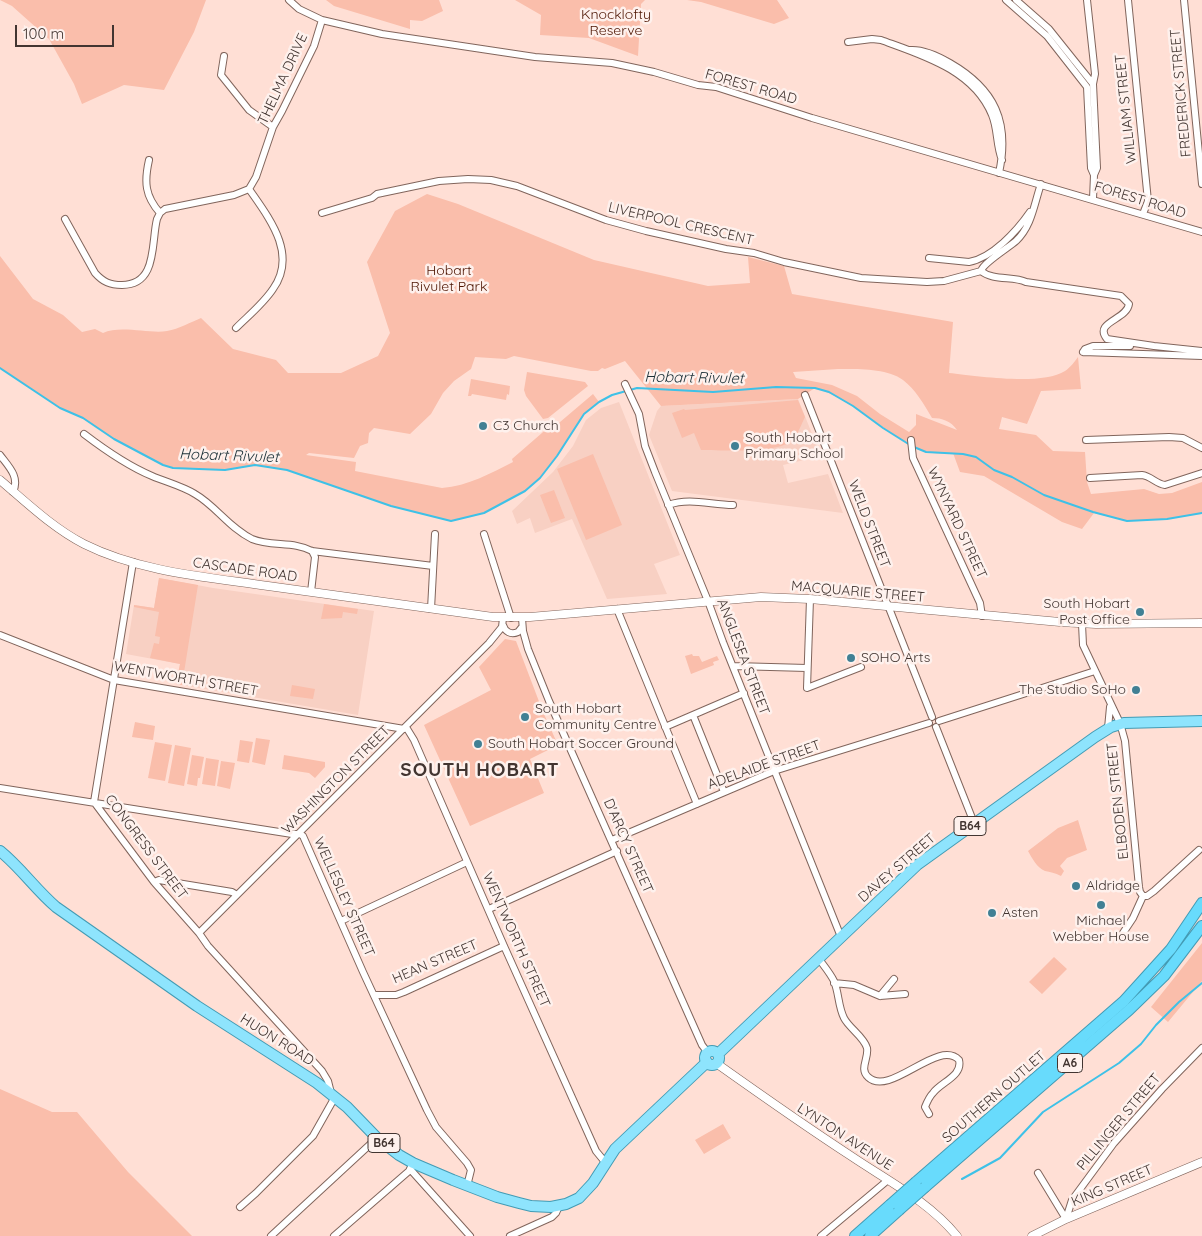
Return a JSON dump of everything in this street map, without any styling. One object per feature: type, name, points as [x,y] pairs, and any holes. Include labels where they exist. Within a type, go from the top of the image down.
[{"type":"highway","name":"SOUTHERN OUTLET","points":[[854,1236],[894,1208],[1124,1001],[1171,949],[1202,903]]},
{"type":"highway","name":"SOUTHERN OUTLET","points":[[920,1185],[1129,1010],[1164,976],[1202,926]]},
{"type":"highway","name":"SOUTHERN OUTLET","points":[[870,1236],[894,1208]]},
{"type":"main road","name":"DAVEY STREET","points":[[560,1206],[572,1202],[584,1194],[594,1183],[605,1162],[615,1149],[917,865],[1108,728],[1120,724],[1152,721],[1202,721]]},
{"type":"main road","name":"HUON ROAD","points":[[0,852],[12,862],[39,892],[64,913],[197,1006],[304,1073],[333,1095],[355,1114],[377,1138],[412,1166],[518,1203],[541,1207],[560,1206]]},
{"type":"street","name":"FOREST ROAD","points":[[289,0],[299,9],[322,20],[344,26],[409,39],[457,44],[535,57],[612,63],[654,72],[698,85],[716,87],[812,118],[1202,232]]},
{"type":"street","points":[[1006,0],[1047,36],[1087,87],[1091,168],[1094,175]]},
{"type":"street","points":[[1016,0],[1049,28],[1094,84]]},
{"type":"street","points":[[1087,0],[1095,74],[1097,168],[1094,175],[1093,199]]},
{"type":"street","name":"WILLIAM STREET","points":[[1128,0],[1148,201],[1143,214]]},
{"type":"street","name":"FREDERICK STREET","points":[[1184,0],[1202,184]]},
{"type":"street","name":"THELMA DRIVE","points":[[249,189],[256,177],[273,127],[314,46],[322,20]]},
{"type":"street","points":[[848,42],[872,39],[881,40],[909,50],[942,65],[976,89],[989,108],[993,118],[1002,160],[999,172]]},
{"type":"street","points":[[224,56],[221,75],[249,110],[273,127]]},
{"type":"street","points":[[149,160],[146,173],[148,197],[160,213]]},
{"type":"street","name":"LIVERPOOL CRESCENT","points":[[322,213],[358,203],[377,194],[439,181],[468,178],[491,180],[517,186],[606,220],[646,231],[754,253],[793,264],[861,278],[927,282],[944,281],[981,272],[983,274],[1021,279],[1026,282],[1121,296],[1129,304],[1129,309],[1107,324],[1104,329],[1107,339],[1154,346]]},
{"type":"street","name":"LIVERPOOL CRESCENT","points":[[981,272],[984,265],[996,258],[1022,235],[1030,222],[1040,184]]},
{"type":"street","points":[[65,219],[94,272],[100,278],[112,284],[126,285],[138,280],[149,269],[154,227],[160,213],[165,209],[234,195],[249,189],[261,205],[278,235],[283,252],[283,265],[274,288],[236,328]]},
{"type":"street","name":"LIVERPOOL CRESCENT","points":[[929,258],[975,261],[1002,244],[1019,228],[1032,210]]},
{"type":"street","points":[[1202,351],[1154,346],[1093,346],[1085,349],[1083,352],[1202,356]]},
{"type":"street","name":"ANGLESEA STREET","points":[[625,384],[639,414],[645,446],[668,505],[839,932],[843,936]]},
{"type":"street","name":"WELD STREET","points":[[805,395],[930,720]]},
{"type":"street","points":[[84,434],[132,466],[197,495],[240,533],[256,540],[301,546],[312,552],[433,566]]},
{"type":"street","points":[[1086,440],[1169,437],[1183,438],[1202,448]]},
{"type":"street","name":"WYNYARD STREET","points":[[911,440],[913,458],[980,603],[982,616]]},
{"type":"street","points":[[0,455],[15,477],[16,484],[13,492]]},
{"type":"street","points":[[1090,478],[1142,475],[1160,485],[1166,485],[1202,473]]},
{"type":"street","name":"CASCADE ROAD","points":[[0,480],[49,521],[72,537],[96,549],[133,562],[199,576],[506,620]]},
{"type":"street","points":[[668,505],[689,501],[733,505]]},
{"type":"street","points":[[431,609],[435,534]]},
{"type":"street","points":[[484,534],[506,620],[506,630],[511,633],[518,632],[522,627]]},
{"type":"street","points":[[311,592],[315,557],[312,552]]},
{"type":"street","name":"CONGRESS STREET","points":[[133,562],[94,802],[154,882],[199,933],[208,946],[322,1071],[333,1095]]},
{"type":"street","name":"MACQUARIE STREET","points":[[506,620],[761,597],[810,599],[1082,624],[1202,623]]},
{"type":"street","points":[[810,599],[807,688],[861,667]]},
{"type":"street","points":[[617,610],[697,804]]},
{"type":"street","name":"D'ARCY STREET","points":[[522,618],[522,627],[528,649],[565,739],[617,851],[702,1045],[712,1058]]},
{"type":"street","name":"WASHINGTON STREET","points":[[199,933],[490,643],[506,620]]},
{"type":"street","name":"ELBODEN STREET","points":[[1082,624],[1082,641],[1120,724],[1125,741],[1139,888],[1143,896]]},
{"type":"street","name":"WASHINGTON STREET","points":[[490,643],[506,633],[511,633]]},
{"type":"street","name":"D'ARCY STREET","points":[[511,633],[520,639],[528,649]]},
{"type":"street","name":"WENTWORTH STREET","points":[[0,635],[114,680],[405,728],[414,740],[596,1151],[605,1162]]},
{"type":"street","points":[[734,666],[808,668]]},
{"type":"street","points":[[930,720],[932,727],[1095,671]]},
{"type":"street","points":[[665,727],[744,693]]},
{"type":"street","name":"ELBODEN STREET","points":[[1108,728],[1110,705]]},
{"type":"street","points":[[693,715],[724,792]]},
{"type":"street","name":"ADELAIDE STREET","points":[[612,840],[774,771],[930,720]]},
{"type":"street","points":[[937,724],[974,823]]},
{"type":"street","name":"WELLESLEY STREET","points":[[0,788],[300,834],[303,836],[374,995],[436,1127],[472,1170],[467,1186]]},
{"type":"street","points":[[1123,934],[1143,896],[1154,892],[1199,850]]},
{"type":"street","points":[[489,909],[617,851]]},
{"type":"street","points":[[341,921],[468,862]]},
{"type":"street","points":[[154,882],[159,880],[232,892],[237,895]]},
{"type":"street","name":"HEAN STREET","points":[[374,995],[396,995],[404,992],[504,946]]},
{"type":"street","points":[[819,959],[834,983],[840,1010],[845,1020],[867,1046],[868,1053],[864,1073],[868,1078],[874,1081],[884,1081],[899,1076],[931,1058],[952,1056],[959,1060],[958,1072],[932,1093],[925,1107],[929,1114]]},
{"type":"street","points":[[880,996],[894,979]]},
{"type":"street","points":[[834,983],[854,985],[880,996],[905,994]]},
{"type":"street","name":"PILLINGER STREET","points":[[1066,1219],[1072,1200],[1114,1143],[1162,1088],[1202,1048]]},
{"type":"street","name":"LYNTON AVENUE","points":[[712,1058],[794,1119],[927,1207],[957,1236]]},
{"type":"street","points":[[240,1207],[313,1136],[333,1095]]},
{"type":"street","points":[[270,1236],[377,1138]]},
{"type":"street","name":"KING STREET","points":[[1032,1236],[1066,1219],[1202,1162]]},
{"type":"street","points":[[334,1236],[412,1166],[470,1236]]},
{"type":"street","points":[[1038,1173],[1066,1219]]},
{"type":"street","points":[[821,1236],[888,1180]]},
{"type":"street","points":[[510,1236],[552,1217],[560,1206]]},
{"type":"shaded area","name":"South Hobart Primary School","points":[[798,399],[821,456],[783,465],[788,483],[828,474],[843,513],[672,491],[649,435],[657,411],[661,406]]},
{"type":"shaded area","points":[[619,402],[680,555],[654,564],[667,594],[607,599],[572,519],[535,533],[530,518],[517,524],[512,511],[553,472],[573,446],[586,420],[601,408]]},
{"type":"shaded area","points":[[159,578],[213,588],[374,611],[358,715],[176,684],[180,664],[126,654],[134,605],[154,608]]},
{"type":"green space","points":[[0,0],[206,0],[194,32],[164,90],[124,85],[82,104],[74,84],[49,39],[12,6]]},
{"type":"green space","points":[[326,0],[439,0],[443,11],[422,21],[410,20],[410,29],[334,6]]},
{"type":"green space","name":"Knocklofty Reserve","points":[[515,0],[645,0],[641,4],[638,56],[589,38],[540,35],[541,15]]},
{"type":"green space","name":"Knocklofty Reserve","points":[[687,0],[777,0],[789,18],[774,24],[701,2]]},
{"type":"green space","name":"Hobart Rivulet Park","points":[[427,194],[458,204],[594,260],[708,286],[750,283],[748,257],[784,266],[792,294],[953,322],[949,373],[1009,379],[1041,378],[1055,376],[1065,371],[1078,357],[1081,389],[1041,391],[1027,424],[1002,417],[999,429],[1036,435],[1053,451],[1085,452],[1087,482],[1091,494],[1144,489],[1159,494],[1172,493],[1202,482],[1202,513],[1167,519],[1127,521],[1094,513],[1082,529],[1062,522],[984,476],[960,472],[953,453],[933,453],[919,450],[848,403],[815,388],[798,399],[661,406],[625,361],[605,369],[591,371],[514,356],[506,359],[475,357],[471,369],[454,381],[443,393],[431,414],[410,434],[374,428],[369,433],[368,443],[360,446],[354,458],[309,453],[306,455],[356,462],[355,471],[442,488],[452,487],[479,478],[513,462],[512,459],[550,426],[553,428],[593,394],[599,402],[584,414],[557,456],[540,478],[525,491],[484,513],[451,521],[391,506],[287,470],[255,465],[225,470],[173,468],[163,465],[114,439],[83,418],[60,408],[0,368],[0,256],[33,299],[63,315],[82,332],[95,329],[103,333],[118,330],[160,332],[180,327],[201,318],[233,349],[276,360],[288,373],[341,373],[378,356],[390,333],[367,262],[395,211]],"holes":[[[838,369],[872,370],[896,376],[915,392],[932,418],[946,421],[957,430],[916,414],[916,425],[909,432],[880,414],[857,396],[832,385],[796,378],[793,372]]]},
{"type":"green space","points":[[527,372],[585,382],[588,386],[548,418],[543,419],[526,396],[524,390]]},
{"type":"green space","points":[[471,379],[510,386],[509,395],[507,394],[506,400],[472,394],[468,396]]},
{"type":"green space","points":[[798,400],[805,417],[796,436],[784,445],[761,450],[701,450],[694,433],[682,438],[672,413],[684,409]]},
{"type":"green space","points":[[593,454],[622,525],[586,540],[557,469]]},
{"type":"green space","points":[[554,490],[565,518],[551,523],[540,495]]},
{"type":"green space","points":[[159,578],[198,585],[182,685],[176,684],[180,664],[150,658],[154,643],[159,644],[160,637],[155,636],[159,612],[134,607],[134,605],[154,608]]},
{"type":"green space","points":[[324,604],[358,609],[357,614],[343,612],[342,618],[321,619]]},
{"type":"green space","name":"South Hobart Soccer Ground","points":[[505,639],[516,641],[543,712],[558,745],[530,759],[544,793],[470,826],[424,725],[491,690],[479,667]]},
{"type":"green space","points":[[692,654],[693,656],[699,656],[702,662],[717,656],[719,660],[713,662],[714,665],[691,674],[685,656]]},
{"type":"green space","points":[[292,685],[315,689],[313,699],[290,696]]},
{"type":"green space","points":[[135,722],[155,726],[153,740],[132,737]]},
{"type":"green space","points":[[256,738],[270,740],[265,765],[252,762]]},
{"type":"green space","points":[[240,740],[253,742],[249,763],[237,761]]},
{"type":"green space","points":[[155,742],[172,745],[165,781],[148,778]]},
{"type":"green space","points":[[175,745],[191,748],[184,786],[168,783]]},
{"type":"green space","points":[[192,755],[204,757],[197,786],[187,784]]},
{"type":"green space","points":[[284,755],[325,762],[325,767],[315,778],[309,773],[282,769]]},
{"type":"green space","points":[[206,758],[219,760],[215,786],[202,784]]},
{"type":"green space","points":[[221,761],[235,763],[230,789],[217,786]]},
{"type":"green space","points":[[1078,820],[1087,850],[1067,858],[1060,866],[1064,871],[1061,876],[1040,868],[1028,851],[1058,828]]},
{"type":"green space","points":[[1202,943],[1202,981],[1168,1022],[1151,1007]]},
{"type":"green space","points":[[1054,957],[1067,969],[1042,994],[1029,982]]},
{"type":"green space","points":[[0,1089],[52,1112],[77,1112],[128,1172],[192,1236],[0,1236]]},
{"type":"green space","points":[[723,1124],[731,1138],[704,1154],[695,1140]]},
{"type":"waterway","name":"Hobart Rivulet","points":[[0,368],[60,408],[83,418],[114,439],[163,465],[173,468],[225,470],[255,465],[287,470],[391,506],[451,521],[484,513],[525,491],[540,478],[557,456],[584,414],[599,402],[612,395],[637,388],[713,392],[776,387],[815,388],[829,392],[853,406],[910,445]]},
{"type":"waterway","name":"Hobart Rivulet","points":[[914,447],[926,452],[963,454],[976,457],[994,470],[1012,477],[1044,495],[1093,512],[1127,521],[1167,519],[1202,513]]},
{"type":"waterway","points":[[962,1179],[1000,1158],[1043,1112],[1119,1063],[1141,1044],[1156,1025],[1179,1002],[1202,983]]},
{"type":"place","name":"C3 Church","points":[[483,426]]},
{"type":"place","name":"South Hobart Primary School","points":[[735,446]]},
{"type":"place","name":"South Hobart Post Office","points":[[1140,612]]},
{"type":"place","name":"SOHO Arts","points":[[851,658]]},
{"type":"place","name":"The Studio SoHo","points":[[1136,690]]},
{"type":"place","name":"South Hobart Community Centre","points":[[525,717]]},
{"type":"place","name":"South Hobart Soccer Ground","points":[[478,744]]},
{"type":"place","name":"Aldridge","points":[[1076,886]]},
{"type":"place","name":"Michael Webber House","points":[[1101,905]]},
{"type":"place","name":"Asten","points":[[992,913]]},
{"type":"district","name":"SOUTH HOBART","points":[[480,770]]}]
